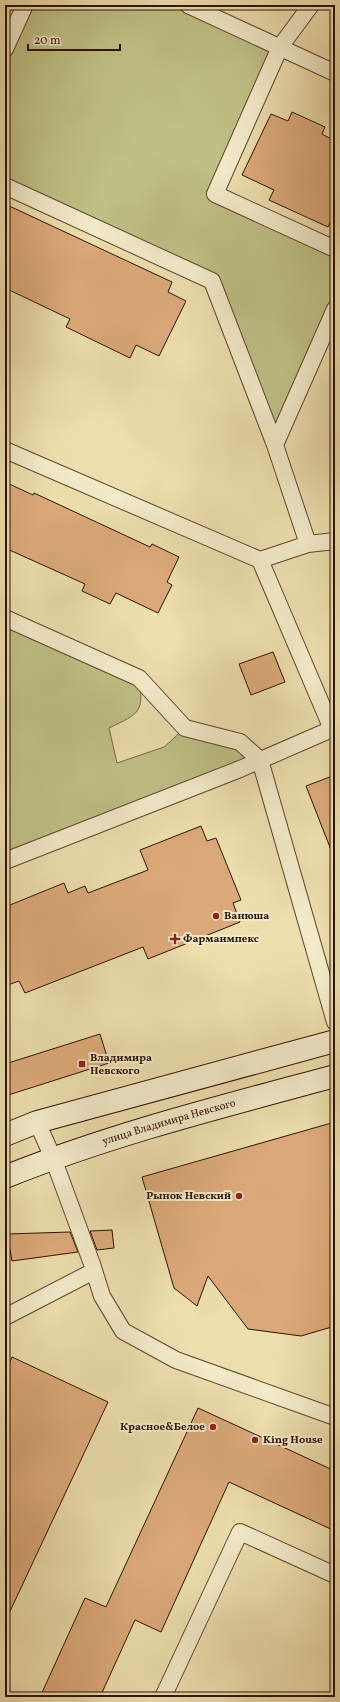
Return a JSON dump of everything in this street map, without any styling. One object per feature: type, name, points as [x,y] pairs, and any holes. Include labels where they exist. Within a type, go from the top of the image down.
[{"type":"street","points":[[5,1135],[37,1122],[335,1041]]},
{"type":"street","name":"улица Владимира Невского","points":[[5,1177],[53,1158],[182,1116],[335,1076]]},
{"type":"lane","points":[[5,49],[25,5]]},
{"type":"lane","points":[[188,5],[335,73]]},
{"type":"lane","points":[[311,5],[280,47],[215,194],[335,249]]},
{"type":"lane","points":[[5,186],[212,281],[275,445],[308,544]]},
{"type":"lane","points":[[275,445],[335,309]]},
{"type":"lane","points":[[5,450],[260,560],[308,544],[335,541]]},
{"type":"lane","points":[[5,861],[334,730],[260,560]]},
{"type":"lane","points":[[5,618],[139,678],[185,728],[240,742],[260,760],[335,1022]]},
{"type":"lane","points":[[37,1122],[53,1158],[102,1296],[123,1331],[176,1360],[335,1417]]},
{"type":"lane","points":[[5,1317],[94,1271]]},
{"type":"lane","points":[[163,1697],[240,1532],[335,1575]]},
{"type":"green space","points":[[25,5],[188,5],[280,47],[215,194],[335,249],[335,309],[275,445],[212,281],[5,186],[5,49]]},
{"type":"green space","points":[[5,618],[139,678],[141,698],[138,710],[127,719],[109,728],[117,763],[164,747],[185,728],[240,742],[260,760],[5,861]]},
{"type":"building","points":[[292,112],[325,127],[322,134],[335,141],[335,213],[328,227],[269,200],[274,190],[242,175],[271,114],[288,121]]},
{"type":"building","points":[[5,204],[172,282],[168,292],[186,301],[159,356],[136,345],[130,358],[66,327],[70,319],[5,288]]},
{"type":"building","points":[[5,482],[33,495],[34,493],[150,547],[152,544],[179,557],[167,582],[172,585],[158,613],[116,593],[110,604],[82,591],[85,584],[5,548]]},
{"type":"building","points":[[273,652],[285,682],[251,695],[239,664]]},
{"type":"building","points":[[335,775],[335,854],[333,855],[306,786]]},
{"type":"building","points":[[201,826],[207,841],[216,838],[241,900],[233,903],[240,922],[148,959],[143,947],[25,993],[19,981],[5,986],[5,907],[64,883],[68,893],[85,886],[88,893],[148,870],[140,850]]},
{"type":"building","points":[[100,1034],[109,1063],[5,1096],[5,1064]]},
{"type":"building","points":[[335,1122],[335,1326],[301,1336],[248,1329],[208,1276],[197,1306],[174,1288],[142,1177]]},
{"type":"building","points":[[112,1230],[114,1248],[97,1250],[90,1231]]},
{"type":"building","points":[[70,1232],[78,1252],[12,1261],[7,1234]]},
{"type":"building","points":[[12,1357],[108,1402],[5,1622],[5,1373]]},
{"type":"building","points":[[198,1408],[335,1471],[335,1531],[229,1482],[161,1632],[135,1620],[100,1697],[40,1697],[85,1598],[106,1607]]},
{"type":"place","name":"Ванюша","points":[[216,916]]},
{"type":"place","name":"Фармаимпекс","points":[[175,939]]},
{"type":"place","name":"Владимира Невского","points":[[82,1064]]},
{"type":"place","name":"Рынок Невский","points":[[239,1196]]},
{"type":"place","name":"Красное&Белое","points":[[213,1427]]},
{"type":"place","name":"King House","points":[[255,1440]]}]
